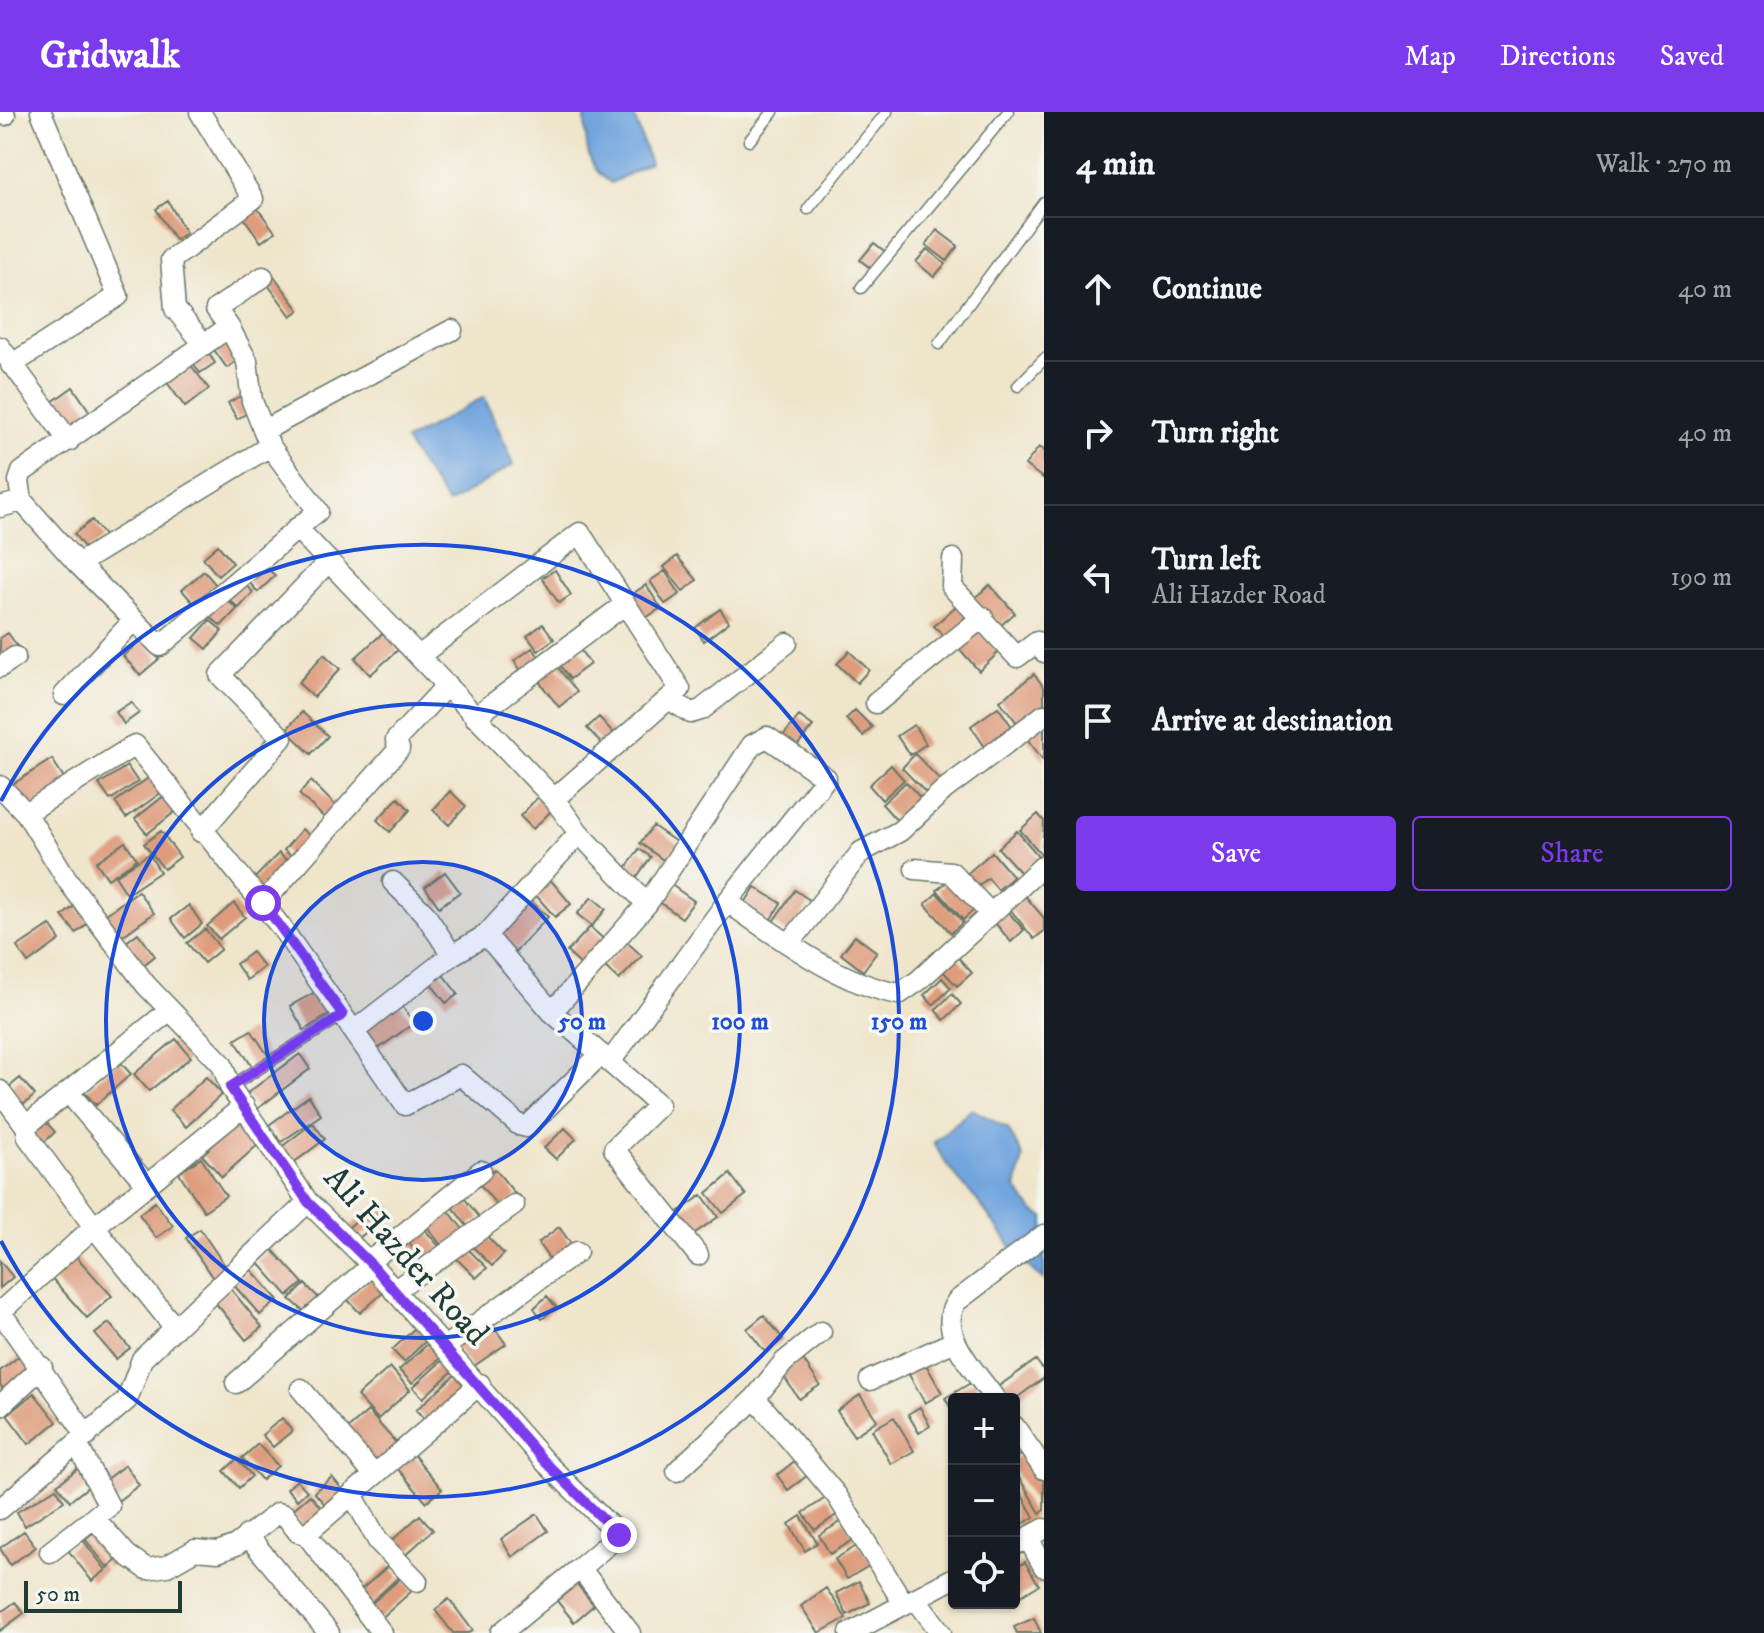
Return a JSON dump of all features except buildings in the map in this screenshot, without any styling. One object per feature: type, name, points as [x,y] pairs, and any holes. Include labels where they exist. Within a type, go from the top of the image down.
[{"type":"street","points":[[41,112],[118,296],[6,356],[69,441]]},
{"type":"street","points":[[200,112],[253,199],[171,260],[175,309],[204,344]]},
{"type":"street","points":[[229,327],[22,472],[19,481],[22,501],[78,564],[160,646],[318,511],[268,438],[252,401],[247,361],[229,327],[216,309],[263,277]]},
{"type":"street","points":[[78,564],[268,438],[452,330]]},
{"type":"street","points":[[0,507],[22,501]]},
{"type":"street","points":[[297,528],[554,799],[579,833],[647,904]]},
{"type":"street","points":[[419,656],[580,533],[680,689],[554,799]]},
{"type":"street","points":[[953,559],[952,587],[1017,657],[1037,642],[1044,652]]},
{"type":"street","points":[[201,832],[282,738],[220,675],[329,561]]},
{"type":"street","points":[[475,717],[624,605]]},
{"type":"street","points":[[876,703],[983,617]]},
{"type":"street","points":[[64,695],[134,620]]},
{"type":"street","points":[[669,699],[691,713],[701,710],[787,643]]},
{"type":"street","points":[[263,903],[399,749],[396,740],[447,685]]},
{"type":"street","points":[[789,944],[861,852],[900,831],[945,789],[1044,715]]},
{"type":"street","points":[[26,813],[135,745],[201,832],[263,903],[405,1105],[461,1075],[519,1125],[527,1127],[606,1058],[826,778],[767,737],[752,745],[647,904],[552,1012]]},
{"type":"street","name":"Ali Hazder Road","points":[[0,786],[26,813],[68,881],[146,985],[222,1064],[230,1087],[308,1202],[370,1263],[446,1346],[545,1462],[619,1535],[580,1568]]},
{"type":"street","points":[[348,1023],[486,935],[579,833]]},
{"type":"street","points":[[727,902],[789,944],[874,990],[899,994],[1044,865]]},
{"type":"street","points":[[915,869],[951,872],[991,914]]},
{"type":"street","points":[[393,882],[425,914],[452,955]]},
{"type":"street","points":[[486,935],[552,1012],[659,1105],[614,1149],[698,1255]]},
{"type":"street","points":[[26,1126],[170,1010]]},
{"type":"street","points":[[0,1091],[26,1126],[28,1137],[94,1227],[175,1328]]},
{"type":"street","points":[[68,1092],[147,1185]]},
{"type":"street","points":[[50,1552],[109,1506],[82,1440],[42,1367],[0,1312],[94,1227],[244,1106]]},
{"type":"street","points":[[236,1383],[370,1263],[481,1171]]},
{"type":"street","points":[[0,1509],[127,1400],[142,1359],[308,1202]]},
{"type":"street","points":[[394,1291],[514,1205]]},
{"type":"street","points":[[991,1393],[955,1341],[949,1311],[957,1301],[1044,1235]]},
{"type":"street","points":[[446,1346],[577,1252]]},
{"type":"street","points":[[677,1471],[755,1398],[784,1362],[821,1332]]},
{"type":"street","points":[[870,1380],[955,1341]]},
{"type":"street","points":[[0,1406],[42,1367]]},
{"type":"street","points":[[306,1534],[480,1384]]},
{"type":"street","points":[[301,1389],[374,1475]]},
{"type":"street","points":[[755,1398],[837,1496],[910,1601],[941,1633]]},
{"type":"street","points":[[1020,1435],[1044,1469]]},
{"type":"street","points":[[352,1494],[378,1541],[417,1581]]},
{"type":"street","points":[[94,1518],[127,1555],[147,1569],[167,1566],[195,1550],[218,1552],[236,1545],[278,1513],[285,1515],[298,1532],[306,1534],[382,1633]]},
{"type":"street","points":[[247,1535],[329,1633]]},
{"type":"street","points":[[1029,1537],[1044,1567]]},
{"type":"street","points":[[501,1633],[580,1568],[630,1633]]},
{"type":"street","points":[[850,1633],[948,1581]]},
{"type":"lane","points":[[749,141],[773,112]]},
{"type":"lane","points":[[808,209],[887,112]]},
{"type":"lane","points":[[861,288],[1008,112]]},
{"type":"lane","points":[[939,344],[1044,202]]},
{"type":"lane","points":[[1018,386],[1044,359]]},
{"type":"lane","points":[[230,1087],[348,1023]]},
{"type":"water","points":[[594,112],[633,113],[650,163],[611,183],[603,177],[592,163],[587,147],[585,118]]},
{"type":"water","points":[[484,397],[514,464],[448,504],[405,441]]},
{"type":"water","points":[[972,1109],[1008,1129],[1023,1157],[1016,1188],[1034,1212],[1044,1217],[1044,1280],[1016,1254],[949,1168],[934,1142]]},
{"type":"route","points":[[263,903],[343,1015],[230,1087],[308,1202],[372,1265],[446,1346],[545,1462],[619,1535]]}]
